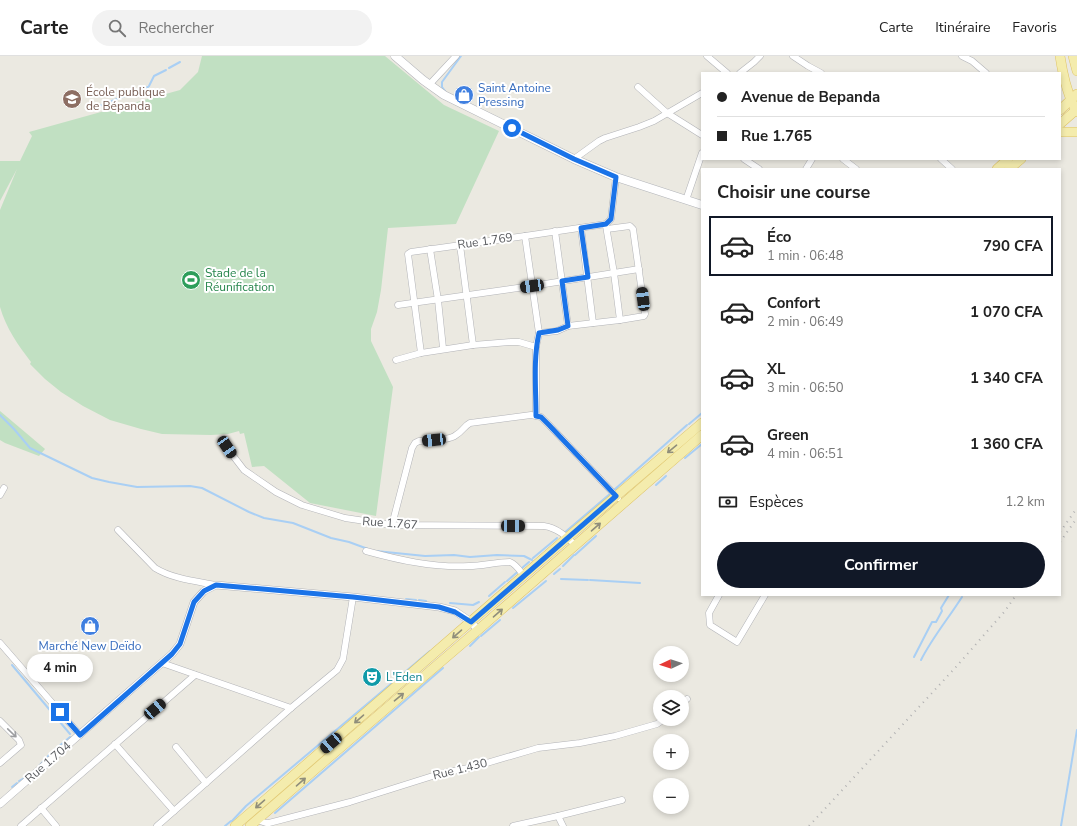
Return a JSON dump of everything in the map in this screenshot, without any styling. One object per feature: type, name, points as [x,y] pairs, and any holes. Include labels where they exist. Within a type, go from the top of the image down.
[{"type":"main road","points":[[395,56],[429,85],[444,95],[574,159],[616,177],[701,205]]},
{"type":"main road","points":[[1056,72],[1059,56]]},
{"type":"main road","points":[[1059,56],[1066,87],[1074,96],[1077,110],[1061,123]]},
{"type":"main road","points":[[1073,56],[1077,71]]},
{"type":"main road","points":[[1061,109],[1074,96]]},
{"type":"main road","points":[[1061,132],[1077,132]]},
{"type":"main road","points":[[998,168],[1007,160]]},
{"type":"main road","points":[[1010,168],[1020,160]]},
{"type":"main road","points":[[238,825],[567,538],[701,424]]},
{"type":"main road","points":[[254,823],[701,436]]},
{"type":"street","points":[[429,85],[456,56]]},
{"type":"street","points":[[707,56],[725,72]]},
{"type":"street","points":[[741,72],[760,56]]},
{"type":"street","points":[[962,56],[972,61],[985,72]]},
{"type":"street","points":[[797,57],[820,72]]},
{"type":"street","points":[[638,87],[667,112],[701,134]]},
{"type":"street","points":[[574,159],[599,141],[647,124],[701,94]]},
{"type":"street","points":[[686,200],[701,156]]},
{"type":"street","points":[[746,160],[758,168]]},
{"type":"street","points":[[844,160],[855,168]]},
{"type":"street","points":[[942,160],[951,168]]},
{"type":"street","points":[[616,177],[611,219],[607,226],[620,320]]},
{"type":"street","points":[[525,236],[581,228],[630,226],[632,227],[639,269],[645,314],[644,316],[568,326],[558,330],[539,333]]},
{"type":"street","points":[[581,228],[593,323]]},
{"type":"street","points":[[555,231],[568,326]]},
{"type":"street","name":"Rue 1.769","points":[[414,303],[408,254],[411,252],[525,236],[539,333],[536,347],[536,416]]},
{"type":"street","points":[[460,245],[473,345]]},
{"type":"street","points":[[430,249],[444,348]]},
{"type":"street","points":[[398,305],[639,269]]},
{"type":"street","points":[[414,303],[421,353]]},
{"type":"street","points":[[396,360],[444,348],[473,345],[519,342],[536,347]]},
{"type":"street","points":[[392,525],[412,448],[415,443],[419,441],[450,438],[455,436],[466,426],[476,422],[530,415],[541,417],[624,503]]},
{"type":"street","name":"Rue 1.767","points":[[224,444],[244,470],[276,492],[302,505],[345,518],[392,525],[544,526],[555,529],[574,545]]},
{"type":"street","points":[[0,495],[4,488]]},
{"type":"street","points":[[118,530],[155,568],[172,577],[216,585],[412,603],[448,609],[471,622],[478,630]]},
{"type":"street","points":[[366,550],[415,563],[433,565],[469,566],[510,562],[516,566],[524,576]]},
{"type":"street","name":"Rue 1.704","points":[[0,804],[172,654],[180,644],[194,602],[204,591],[216,585]]},
{"type":"street","points":[[718,596],[709,613],[710,625],[737,642],[764,596]]},
{"type":"street","points":[[157,826],[291,708],[328,678],[340,665],[343,659],[353,597]]},
{"type":"street","points":[[0,643],[80,735]]},
{"type":"street","points":[[162,663],[291,708]]},
{"type":"street","points":[[21,826],[195,675]]},
{"type":"street","points":[[0,721],[20,740],[21,745],[0,763]]},
{"type":"street","name":"Rue 1.430","points":[[254,823],[268,823],[297,816],[356,800],[439,774],[473,767],[538,748],[580,743],[615,736],[653,725]]},
{"type":"street","points":[[115,744],[174,811]]},
{"type":"street","points":[[176,747],[206,783]]},
{"type":"street","points":[[513,826],[622,800]]},
{"type":"street","points":[[41,808],[56,826]]},
{"type":"street","points":[[558,816],[563,826]]},
{"type":"green space","name":"Stade de la Réunification","points":[[202,56],[385,56],[444,105],[499,131],[456,224],[388,228],[381,290],[377,312],[371,329],[371,341],[393,387],[376,516],[310,503],[264,466],[252,467],[244,433],[240,434],[239,431],[228,434],[211,435],[162,434],[110,420],[83,406],[61,392],[30,364],[31,362],[13,336],[3,315],[0,307],[0,210],[17,169],[0,201],[0,161],[20,161],[32,136],[29,132],[180,90],[198,72]]},
{"type":"green space","points":[[0,411],[45,449],[39,456],[0,440]]},
{"type":"waterway","points":[[445,91],[442,87],[442,82],[461,56]]},
{"type":"waterway","points":[[169,68],[180,62]]},
{"type":"waterway","points":[[149,86],[154,76],[166,70]]},
{"type":"waterway","points":[[94,108],[148,87]]},
{"type":"waterway","points":[[689,424],[701,414]]},
{"type":"waterway","points":[[0,415],[30,448],[92,478],[137,487],[190,486],[202,488],[264,518],[293,523],[331,538],[349,542],[368,549]]},
{"type":"waterway","points":[[614,490],[687,425]]},
{"type":"waterway","points":[[685,458],[701,445]]},
{"type":"waterway","points":[[656,485],[666,476]]},
{"type":"waterway","points":[[563,534],[611,493]]},
{"type":"waterway","points":[[575,555],[596,536]]},
{"type":"waterway","points":[[533,558],[557,538]]},
{"type":"waterway","points":[[376,551],[425,556],[524,556],[532,560]]},
{"type":"waterway","points":[[563,566],[574,555]]},
{"type":"waterway","points":[[507,581],[529,562]]},
{"type":"waterway","points":[[554,574],[560,569]]},
{"type":"waterway","points":[[561,579],[588,580]]},
{"type":"waterway","points":[[590,580],[640,583]]},
{"type":"waterway","points":[[513,608],[546,581]]},
{"type":"waterway","points":[[489,596],[505,582]]},
{"type":"waterway","points":[[914,657],[932,622],[936,622],[942,611],[941,608],[948,596]]},
{"type":"waterway","points":[[921,660],[935,636],[962,597]]},
{"type":"waterway","points":[[406,599],[416,600]]},
{"type":"waterway","points":[[419,600],[426,601]]},
{"type":"waterway","points":[[450,603],[473,605],[479,602]]},
{"type":"waterway","points":[[481,636],[500,620]]},
{"type":"waterway","points":[[470,646],[479,637]]},
{"type":"waterway","points":[[232,821],[246,806],[430,651]]},
{"type":"waterway","points":[[12,665],[70,734]]},
{"type":"waterway","points":[[275,813],[443,668]]},
{"type":"waterway","points":[[1061,826],[1077,730]]},
{"type":"waterway","points":[[39,766],[51,753],[70,737]]},
{"type":"waterway","points":[[19,781],[26,777]]},
{"type":"waterway","points":[[12,787],[17,783]]},
{"type":"waterway","points":[[225,826],[231,821]]},
{"type":"railway","points":[[1061,531],[1077,508]]},
{"type":"railway","points":[[1061,541],[1077,518]]},
{"type":"railway","points":[[809,826],[955,668],[1005,611],[1015,596]]},
{"type":"place","name":"Saint Antoine Pressing","points":[[464,95]]},
{"type":"place","name":"École publique de Bépanda","points":[[72,99]]},
{"type":"place","name":"Stade de la Réunification","points":[[191,280]]},
{"type":"place","name":"Marché New Deïdo","points":[[90,626]]},
{"type":"place","name":"L'Eden","points":[[372,677]]},
{"type":"route","points":[[60,712],[80,735],[172,654],[180,644],[194,602],[200,594],[216,585],[412,603],[448,609],[471,622],[616,496],[541,417],[536,416],[536,347],[539,333],[558,330],[568,326],[562,281],[588,277],[581,228],[606,224],[609,222],[611,219],[616,177],[574,159],[512,128]]}]
